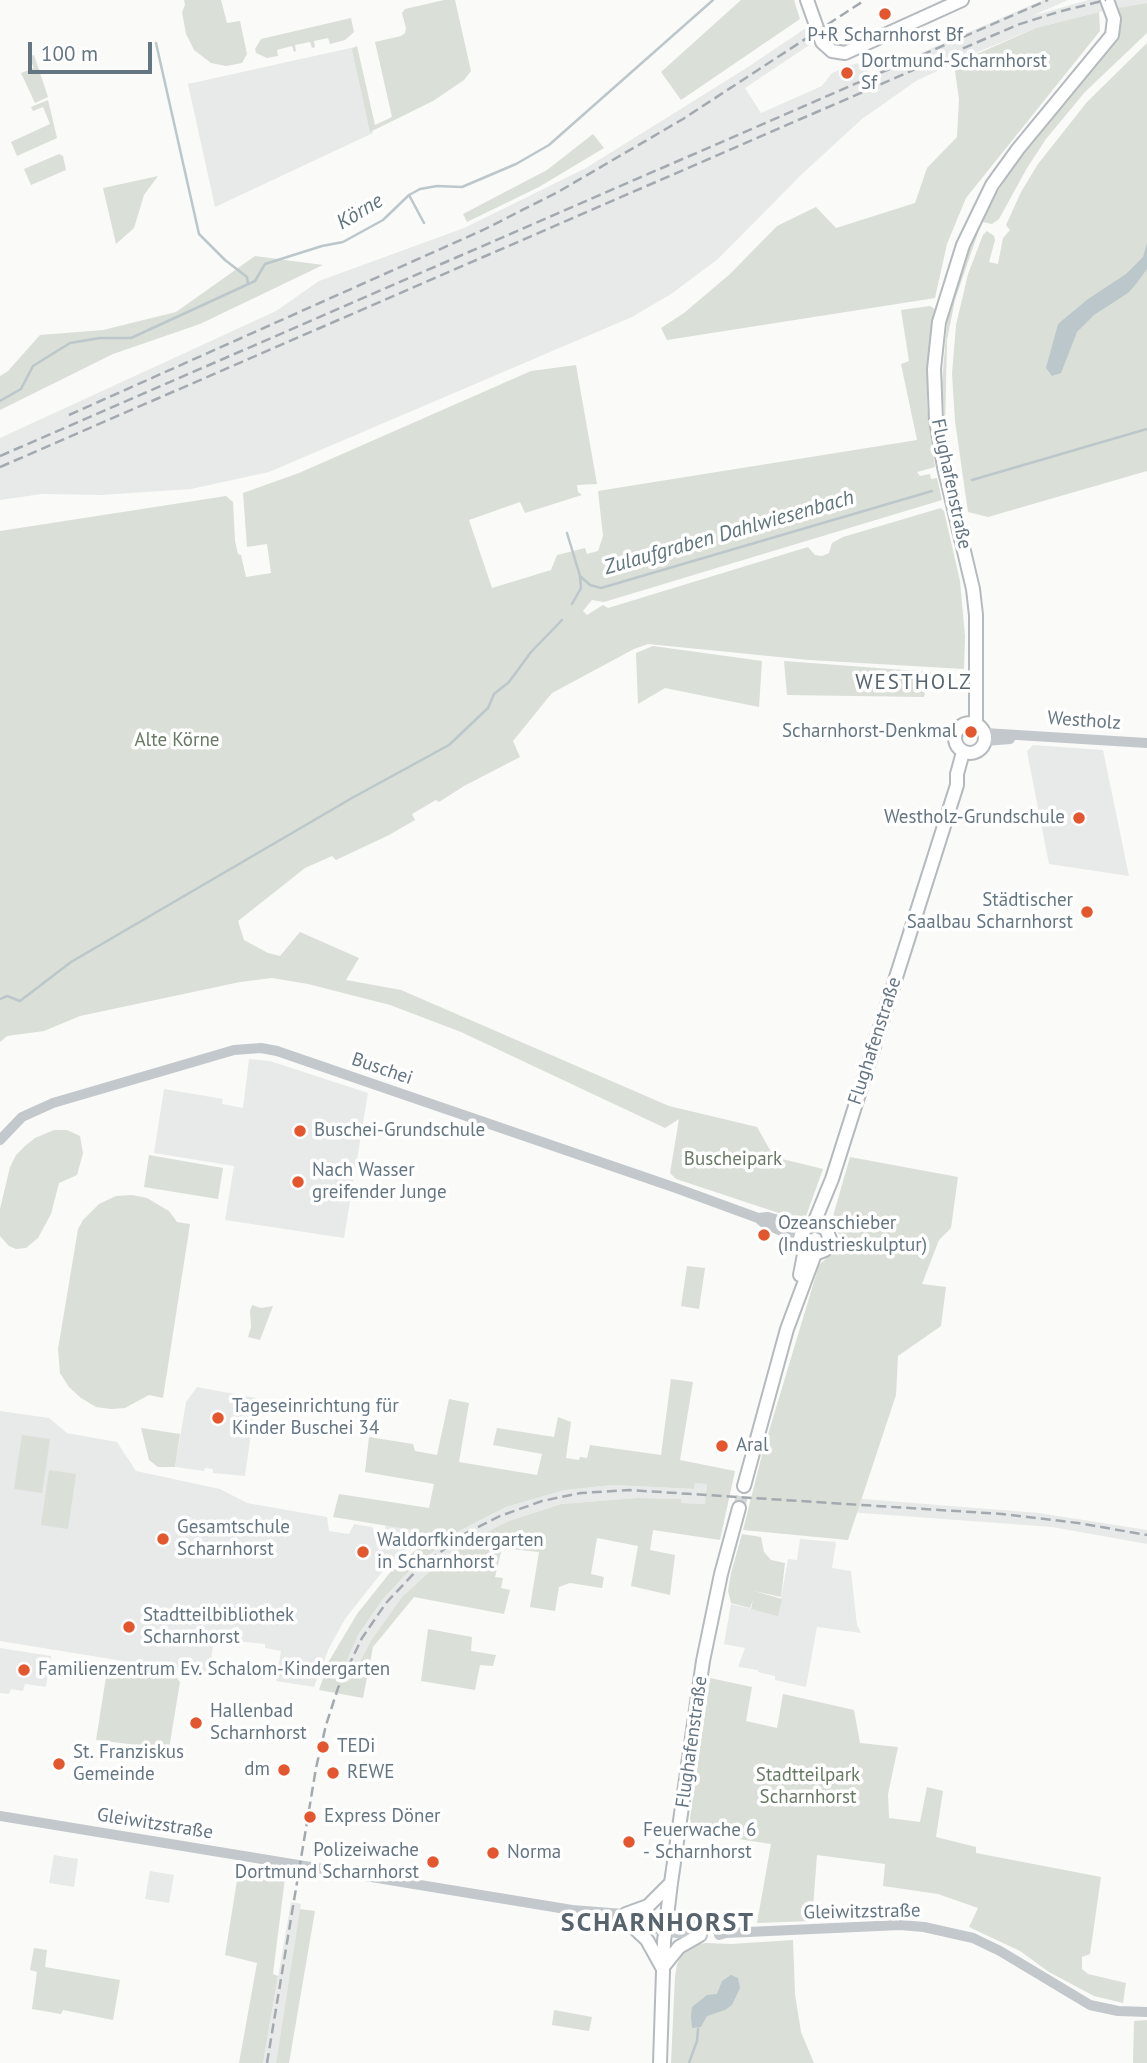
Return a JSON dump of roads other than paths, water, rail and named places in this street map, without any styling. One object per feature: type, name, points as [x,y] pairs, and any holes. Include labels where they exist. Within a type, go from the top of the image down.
[{"type":"main road","points":[[807,0],[822,42],[832,51],[845,53],[962,0]]},
{"type":"main road","name":"Flughafenstraße","points":[[744,1486],[810,1237],[832,1179],[957,785],[957,775],[968,753],[956,745],[955,738],[959,727],[978,730],[973,589],[944,467],[936,420],[934,369],[939,322],[954,267],[982,203],[1018,149],[1108,41],[1114,27],[1109,5]]},
{"type":"main road","points":[[968,753],[982,749],[978,730]]},
{"type":"main road","name":"Flughafenstraße","points":[[660,2063],[665,1925],[703,1661],[738,1508]]},
{"type":"main road","points":[[671,1883],[648,1906],[628,1919],[647,1940],[663,1968],[679,1947],[700,1935]]},
{"type":"street","name":"Westholz","points":[[978,730],[1014,738],[1019,736],[1147,743]]},
{"type":"street","name":"Buschei","points":[[0,1140],[22,1117],[53,1102],[234,1050],[261,1048],[277,1051],[758,1218],[768,1217],[810,1237]]},
{"type":"street","name":"Gleiwitzstraße","points":[[0,1816],[595,1914],[600,1918],[628,1919],[720,1930],[726,1933]]},
{"type":"street","name":"Gleiwitzstraße","points":[[665,1925],[700,1935],[900,1925],[924,1927],[973,1938],[1090,2004],[1118,2011],[1147,2012]]},
{"type":"waterway","name":"Körne","points":[[0,401],[21,389],[33,366],[70,343],[100,338],[131,338],[255,281],[265,264],[343,242],[383,220],[409,195],[420,189],[437,186],[462,187],[516,164],[549,145],[713,0]]},
{"type":"waterway","points":[[156,43],[199,234],[247,277],[248,284]]},
{"type":"waterway","points":[[409,195],[424,223]]},
{"type":"waterway","name":"Zulaufgraben Dahlwiesenbach","points":[[972,480],[1147,429]]},
{"type":"waterway","name":"Zulaufgraben Dahlwiesenbach","points":[[567,533],[580,576],[590,585],[601,588],[932,491]]},
{"type":"waterway","name":"Alte Körne","points":[[572,604],[581,588],[580,576]]},
{"type":"waterway","name":"Alte Körne","points":[[0,999],[7,996],[20,1001],[71,962],[352,798],[449,745],[488,708],[494,694],[509,682],[531,652],[562,620]]},
{"type":"waterway","points":[[689,2063],[697,2041],[698,2029]]},
{"type":"tunnel","points":[[739,1508],[744,1486]]},
{"type":"railway","points":[[69,415],[483,230],[558,192],[683,119],[865,0]]},
{"type":"railway","points":[[0,456],[1048,0]]},
{"type":"railway","points":[[0,467],[1017,25],[1106,0]]},
{"type":"railway","points":[[267,2063],[316,1768],[338,1688],[362,1638],[386,1603],[419,1568],[466,1533],[500,1516],[542,1501],[581,1493],[629,1490],[1002,1514],[1147,1535]]},
{"type":"place","name":"P+R Scharnhorst Bf","points":[[885,14]]},
{"type":"place","name":"Dortmund-Scharnhorst Sf","points":[[847,73]]},
{"type":"place","name":"Scharnhorst-Denkmal","points":[[971,732]]},
{"type":"place","name":"Westholz-Grundschule","points":[[1079,818]]},
{"type":"place","name":"Städtischer Saalbau Scharnhorst","points":[[1087,912]]},
{"type":"place","name":"Buschei-Grundschule","points":[[300,1131]]},
{"type":"place","name":"Nach Wasser greifender Junge","points":[[298,1182]]},
{"type":"place","name":"Ozeanschieber (Industrieskulptur)","points":[[764,1235]]},
{"type":"place","name":"Tageseinrichtung für Kinder Buschei 34","points":[[218,1418]]},
{"type":"place","name":"Aral","points":[[722,1446]]},
{"type":"place","name":"Gesamtschule Scharnhorst","points":[[163,1539]]},
{"type":"place","name":"Waldorfkindergarten in Scharnhorst","points":[[363,1552]]},
{"type":"place","name":"Stadtteilbibliothek Scharnhorst","points":[[129,1627]]},
{"type":"place","name":"Familienzentrum Ev. Schalom-Kindergarten","points":[[24,1670]]},
{"type":"place","name":"Hallenbad Scharnhorst","points":[[196,1723]]},
{"type":"place","name":"TEDi","points":[[323,1747]]},
{"type":"place","name":"St. Franziskus Gemeinde","points":[[59,1764]]},
{"type":"place","name":"dm","points":[[284,1770]]},
{"type":"place","name":"REWE","points":[[333,1773]]},
{"type":"place","name":"Express Döner","points":[[310,1817]]},
{"type":"place","name":"Feuerwache 6 - Scharnhorst","points":[[629,1842]]},
{"type":"place","name":"Norma","points":[[493,1853]]},
{"type":"place","name":"Polizeiwache Dortmund Scharnhorst","points":[[433,1862]]},
{"type":"district","name":"WESTHOLZ","points":[[914,683]]},
{"type":"district","name":"SCHARNHORST","points":[[658,1924]]},
{"type":"park label","name":"Buscheipark","points":[[733,1160]]},
{"type":"park label","name":"Stadtteilpark Scharnhorst","points":[[808,1787]]}]
